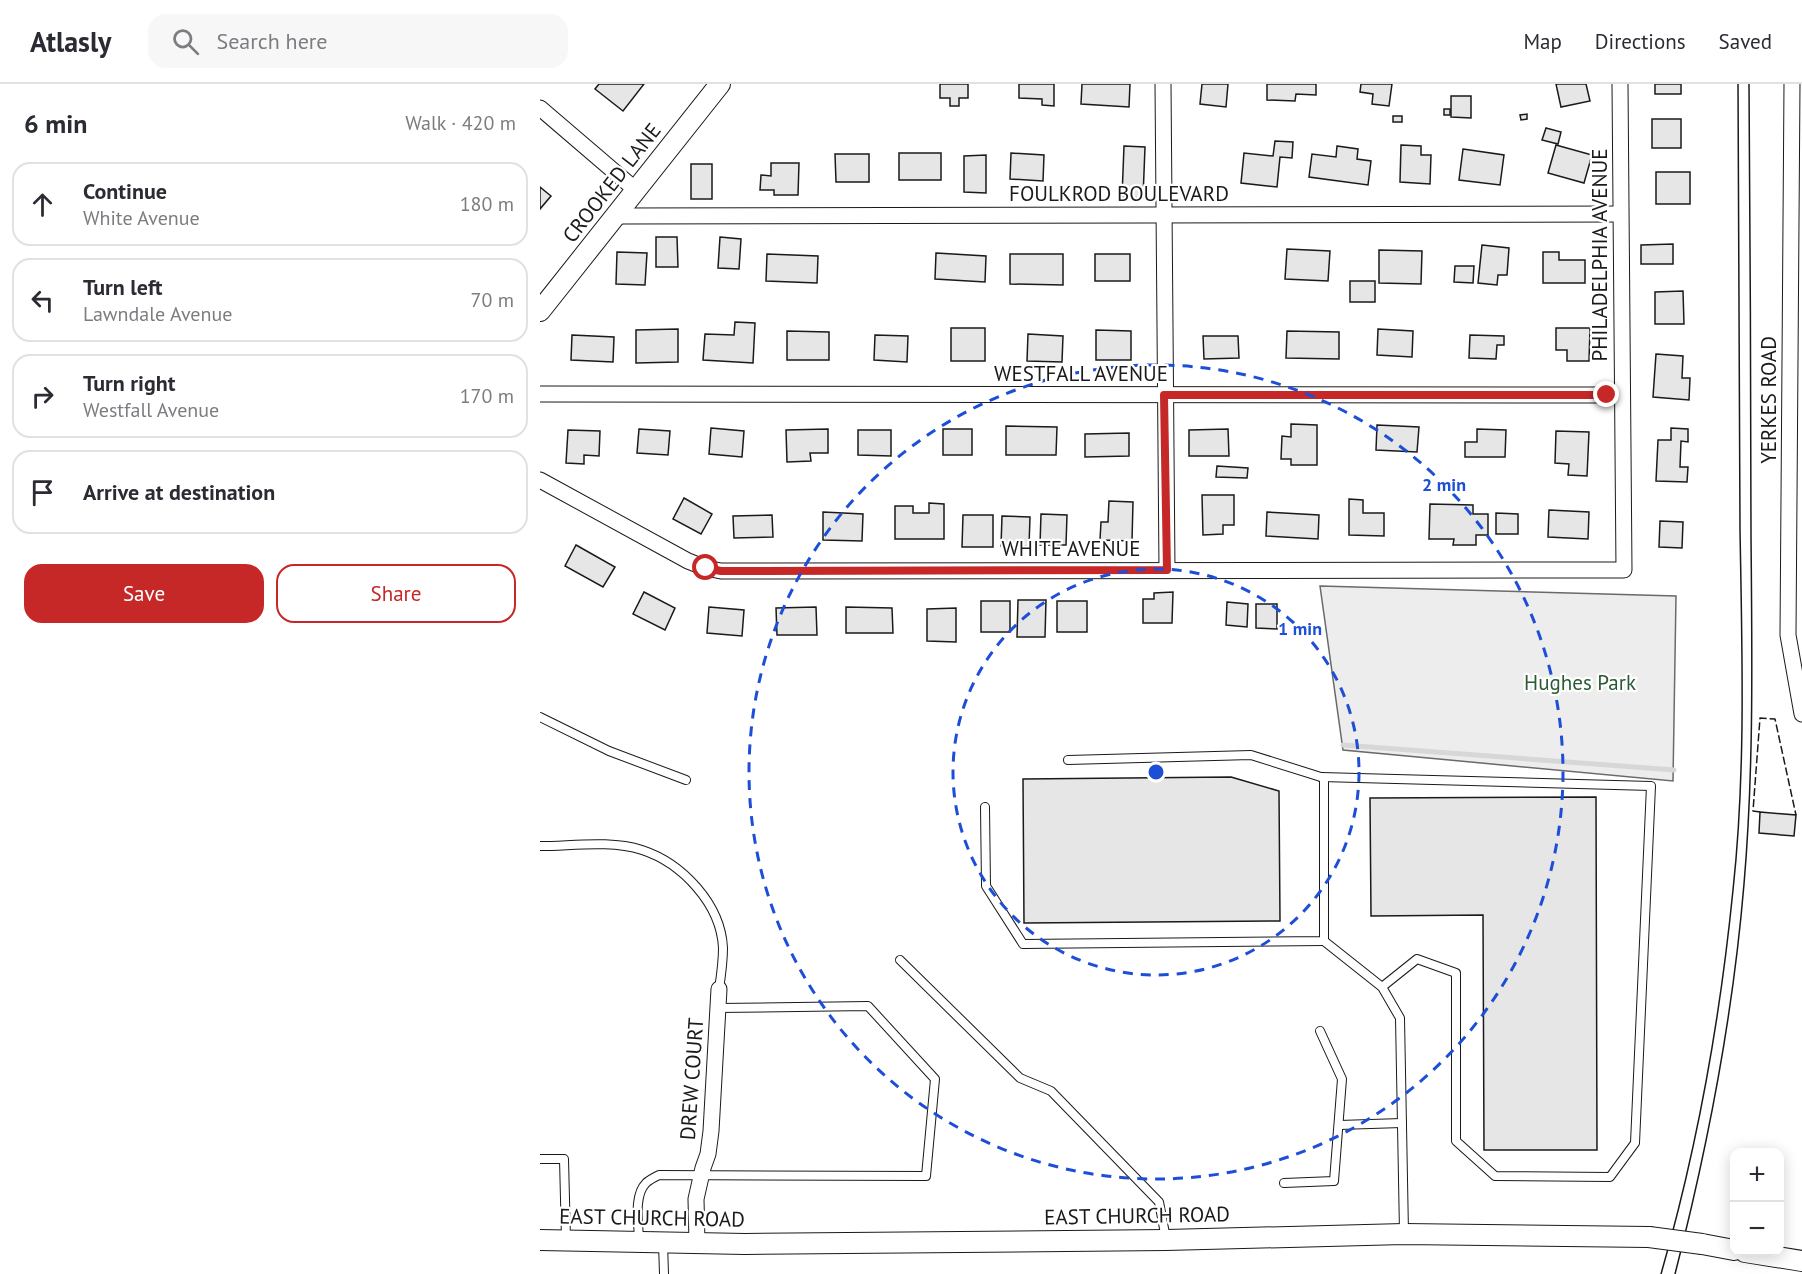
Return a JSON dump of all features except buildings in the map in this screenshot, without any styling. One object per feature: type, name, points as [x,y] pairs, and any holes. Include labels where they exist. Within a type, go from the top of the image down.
[{"type":"street","name":"CROOKED LANE","points":[[540,311],[720,84]]},
{"type":"street","points":[[1163,84],[1167,570]]},
{"type":"street","name":"PHILADELPHIA AVENUE","points":[[1620,84],[1624,570]]},
{"type":"street","name":"YERKES ROAD","points":[[1792,84],[1797,161],[1788,635],[1796,651],[1802,714]]},
{"type":"street","points":[[540,108],[636,191]]},
{"type":"street","name":"FOULKROD BOULEVARD","points":[[617,216],[1620,214]]},
{"type":"street","name":"WESTFALL AVENUE","points":[[540,394],[1622,395]]},
{"type":"street","name":"WHITE AVENUE","points":[[540,480],[688,561],[721,571],[1624,570]]},
{"type":"street","name":"DREW COURT","points":[[697,1242],[696,1199],[708,1154],[711,1131],[720,989]]},
{"type":"street","name":"EAST CHURCH ROAD","points":[[540,1240],[697,1242],[1166,1240],[1404,1234],[1649,1237],[1730,1249]]},
{"type":"street","points":[[1774,1256],[1802,1261]]},
{"type":"lane","points":[[540,717],[609,751],[686,780]]},
{"type":"lane","points":[[1068,760],[1251,755],[1321,777],[1651,786],[1635,1143],[1610,1177],[1495,1176],[1456,1141],[1456,973],[1417,959],[1382,987]]},
{"type":"lane","points":[[1321,777],[1324,778],[1324,941]]},
{"type":"lane","points":[[985,807],[986,886],[1023,944],[1324,941],[1382,987],[1400,1018],[1404,1234]]},
{"type":"lane","points":[[540,846],[608,845],[641,850],[671,864],[696,886],[714,914],[723,947],[720,989]]},
{"type":"lane","points":[[900,960],[1020,1078],[1051,1091],[1159,1202],[1166,1240]]},
{"type":"lane","points":[[639,1242],[638,1200],[640,1191],[646,1183],[659,1175],[926,1176],[935,1079],[868,1006],[718,1008]]},
{"type":"lane","points":[[1284,1183],[1335,1180],[1342,1079],[1320,1031]]},
{"type":"lane","points":[[1339,1125],[1402,1123]]},
{"type":"lane","points":[[540,1159],[564,1159],[566,1240]]},
{"type":"lane","points":[[663,1242],[664,1274]]},
{"type":"shaded area","name":"Hughes Park","points":[[1320,586],[1676,596],[1673,781],[1343,750]]},
{"type":"waterway","points":[[1343,745],[1674,770]]},
{"type":"tram line","points":[[1661,1274],[1686,1180],[1706,1084],[1728,939],[1740,800],[1742,619],[1738,84]]},
{"type":"tram line","points":[[1675,1274],[1698,1178],[1726,1032],[1739,933],[1747,840],[1752,666],[1749,84]]},
{"type":"fence","points":[[1760,812],[1753,811],[1760,718],[1775,719],[1796,815]]},
{"type":"route","points":[[706,568],[721,571],[1167,570],[1164,395],[1607,395]]}]
